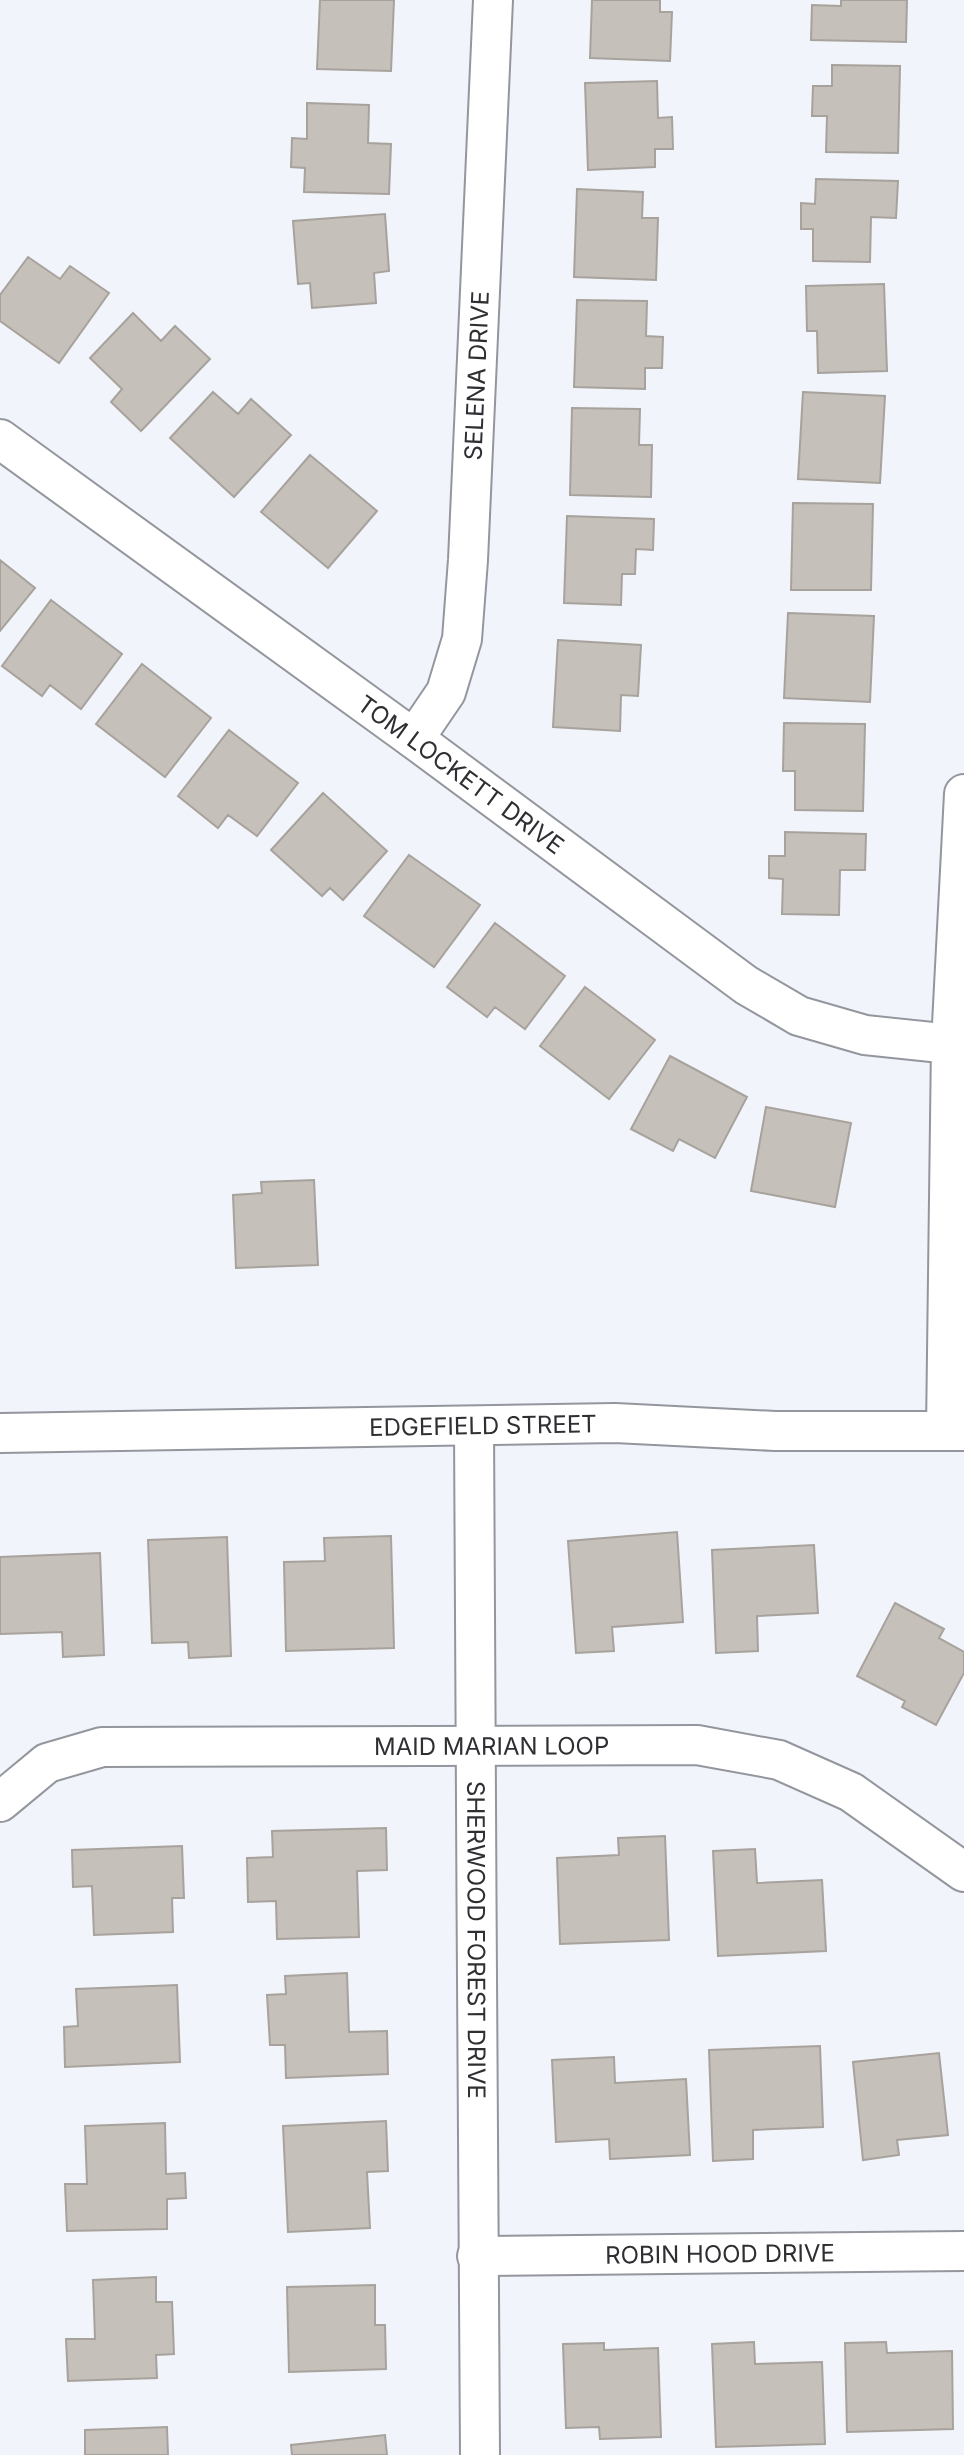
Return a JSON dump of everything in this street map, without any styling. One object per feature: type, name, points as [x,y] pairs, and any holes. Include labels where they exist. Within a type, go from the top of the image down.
[{"type":"street","name":"SELENA DRIVE","points":[[414,739],[446,692],[461,639],[468,560],[493,0]]},
{"type":"street","name":"TOM LOCKETT DRIVE","points":[[0,439],[414,739],[736,977],[799,1016],[865,1035],[951,1044]]},
{"type":"street","points":[[955,1431],[951,1044],[964,794]]},
{"type":"street","name":"EDGEFIELD STREET","points":[[0,1433],[615,1423],[775,1432],[955,1431]]},
{"type":"street","name":"SHERWOOD FOREST DRIVE","points":[[474,1426],[477,2256],[481,2455]]},
{"type":"street","name":"MAID MARIAN LOOP","points":[[0,1802],[47,1763],[102,1747],[696,1745],[779,1760],[851,1792],[964,1872]]},
{"type":"street","name":"ROBIN HOOD DRIVE","points":[[477,2256],[964,2251]]},
{"type":"building","points":[[320,0],[394,0],[391,71],[317,69]]},
{"type":"building","points":[[592,0],[660,0],[660,12],[672,12],[670,61],[590,58]]},
{"type":"building","points":[[841,0],[907,0],[906,42],[811,40],[812,5],[841,6]]},
{"type":"building","points":[[832,65],[900,66],[898,153],[826,152],[827,116],[812,116],[813,86],[832,86]]},
{"type":"building","points":[[657,81],[658,118],[672,117],[673,149],[655,149],[655,167],[588,170],[585,83]]},
{"type":"building","points":[[307,103],[369,105],[368,143],[391,144],[389,194],[304,192],[305,168],[291,167],[292,138],[307,139]]},
{"type":"building","points":[[816,179],[898,181],[896,218],[871,217],[870,262],[813,261],[813,229],[801,229],[801,203],[815,204]]},
{"type":"building","points":[[577,189],[643,192],[642,218],[658,218],[656,280],[574,277]]},
{"type":"building","points":[[385,214],[389,271],[374,273],[376,303],[312,308],[310,283],[298,284],[293,221]]},
{"type":"building","points":[[28,257],[60,279],[70,266],[109,293],[59,363],[0,321],[0,295]]},
{"type":"building","points":[[884,284],[887,371],[818,373],[817,331],[807,331],[806,286]]},
{"type":"building","points":[[577,300],[647,301],[646,336],[663,337],[662,368],[645,368],[645,389],[574,387]]},
{"type":"building","points":[[133,313],[161,341],[175,326],[210,359],[141,431],[111,402],[122,389],[90,358]]},
{"type":"building","points":[[213,392],[238,414],[251,399],[291,435],[234,497],[170,438]]},
{"type":"building","points":[[803,392],[885,396],[880,483],[798,479]]},
{"type":"building","points":[[572,408],[640,409],[639,445],[652,445],[651,497],[570,495]]},
{"type":"building","points":[[310,455],[377,511],[328,568],[261,512]]},
{"type":"building","points":[[793,503],[873,504],[871,590],[791,590]]},
{"type":"building","points":[[567,516],[654,519],[653,550],[636,549],[635,574],[622,574],[621,605],[564,603]]},
{"type":"building","points":[[0,560],[35,588],[0,631]]},
{"type":"building","points":[[51,600],[122,654],[81,709],[50,685],[42,696],[2,666]]},
{"type":"building","points":[[788,613],[874,616],[870,702],[784,698]]},
{"type":"building","points":[[558,640],[641,645],[638,696],[621,695],[620,731],[553,727]]},
{"type":"building","points":[[142,664],[211,718],[165,777],[96,724]]},
{"type":"building","points":[[784,723],[865,724],[863,811],[795,810],[795,771],[783,771]]},
{"type":"building","points":[[229,730],[298,783],[257,836],[228,815],[218,828],[178,796]]},
{"type":"building","points":[[323,793],[387,851],[343,900],[330,888],[322,896],[271,850]]},
{"type":"building","points":[[785,832],[866,834],[865,870],[840,870],[839,915],[782,914],[783,879],[769,878],[769,856],[785,856]]},
{"type":"building","points":[[409,855],[480,905],[434,967],[364,916]]},
{"type":"building","points":[[495,923],[565,976],[525,1029],[495,1007],[487,1017],[447,987]]},
{"type":"building","points":[[585,987],[655,1040],[609,1099],[540,1046]]},
{"type":"building","points":[[670,1056],[747,1097],[715,1158],[679,1139],[673,1151],[631,1129]]},
{"type":"building","points":[[766,1107],[851,1123],[835,1207],[751,1191]]},
{"type":"building","points":[[314,1180],[318,1265],[236,1268],[233,1195],[262,1193],[261,1182]]},
{"type":"building","points":[[677,1532],[683,1622],[612,1627],[614,1651],[576,1653],[568,1541]]},
{"type":"building","points":[[391,1536],[394,1648],[286,1651],[284,1562],[325,1561],[324,1538]]},
{"type":"building","points":[[227,1537],[231,1656],[189,1658],[188,1642],[152,1643],[148,1540]]},
{"type":"building","points":[[814,1545],[818,1613],[757,1616],[758,1651],[716,1653],[712,1550]]},
{"type":"building","points":[[100,1553],[104,1655],[63,1657],[62,1632],[0,1634],[0,1557]]},
{"type":"building","points":[[895,1603],[944,1629],[939,1638],[964,1652],[964,1673],[936,1725],[902,1707],[905,1701],[857,1676]]},
{"type":"building","points":[[386,1828],[387,1870],[357,1871],[359,1937],[277,1939],[276,1901],[248,1902],[247,1858],[273,1857],[272,1831]]},
{"type":"building","points":[[665,1836],[669,1940],[560,1944],[557,1858],[619,1855],[618,1838]]},
{"type":"building","points":[[182,1846],[184,1898],[172,1898],[173,1932],[94,1935],[92,1886],[73,1887],[72,1850]]},
{"type":"building","points":[[755,1849],[757,1883],[822,1880],[826,1951],[718,1956],[713,1851]]},
{"type":"building","points":[[347,1973],[349,2032],[387,2031],[388,2074],[286,2078],[285,2045],[270,2045],[267,1995],[286,1994],[285,1976]]},
{"type":"building","points":[[177,1985],[180,2062],[65,2067],[64,2027],[78,2026],[76,1989]]},
{"type":"building","points":[[820,2046],[823,2127],[753,2130],[753,2159],[713,2161],[709,2050]]},
{"type":"building","points":[[939,2053],[948,2135],[897,2140],[899,2155],[863,2160],[853,2062]]},
{"type":"building","points":[[614,2057],[615,2083],[686,2079],[690,2155],[610,2159],[609,2139],[556,2142],[552,2060]]},
{"type":"building","points":[[386,2121],[388,2171],[367,2172],[370,2228],[288,2232],[283,2126]]},
{"type":"building","points":[[165,2123],[166,2174],[185,2173],[186,2198],[167,2199],[167,2229],[67,2231],[65,2184],[87,2184],[85,2126]]},
{"type":"building","points":[[156,2277],[156,2302],[172,2302],[174,2354],[156,2355],[157,2378],[68,2381],[66,2339],[95,2339],[93,2280]]},
{"type":"building","points":[[375,2285],[375,2325],[385,2325],[386,2369],[289,2372],[287,2287]]},
{"type":"building","points":[[754,2342],[755,2364],[822,2362],[825,2444],[716,2447],[712,2344]]},
{"type":"building","points":[[886,2342],[887,2353],[952,2351],[953,2429],[847,2432],[845,2343]]},
{"type":"building","points":[[604,2343],[604,2350],[658,2348],[661,2437],[600,2439],[599,2427],[566,2428],[563,2344]]},
{"type":"building","points":[[167,2427],[168,2455],[85,2455],[85,2430]]},
{"type":"building","points":[[385,2435],[387,2455],[292,2455],[291,2445]]}]
